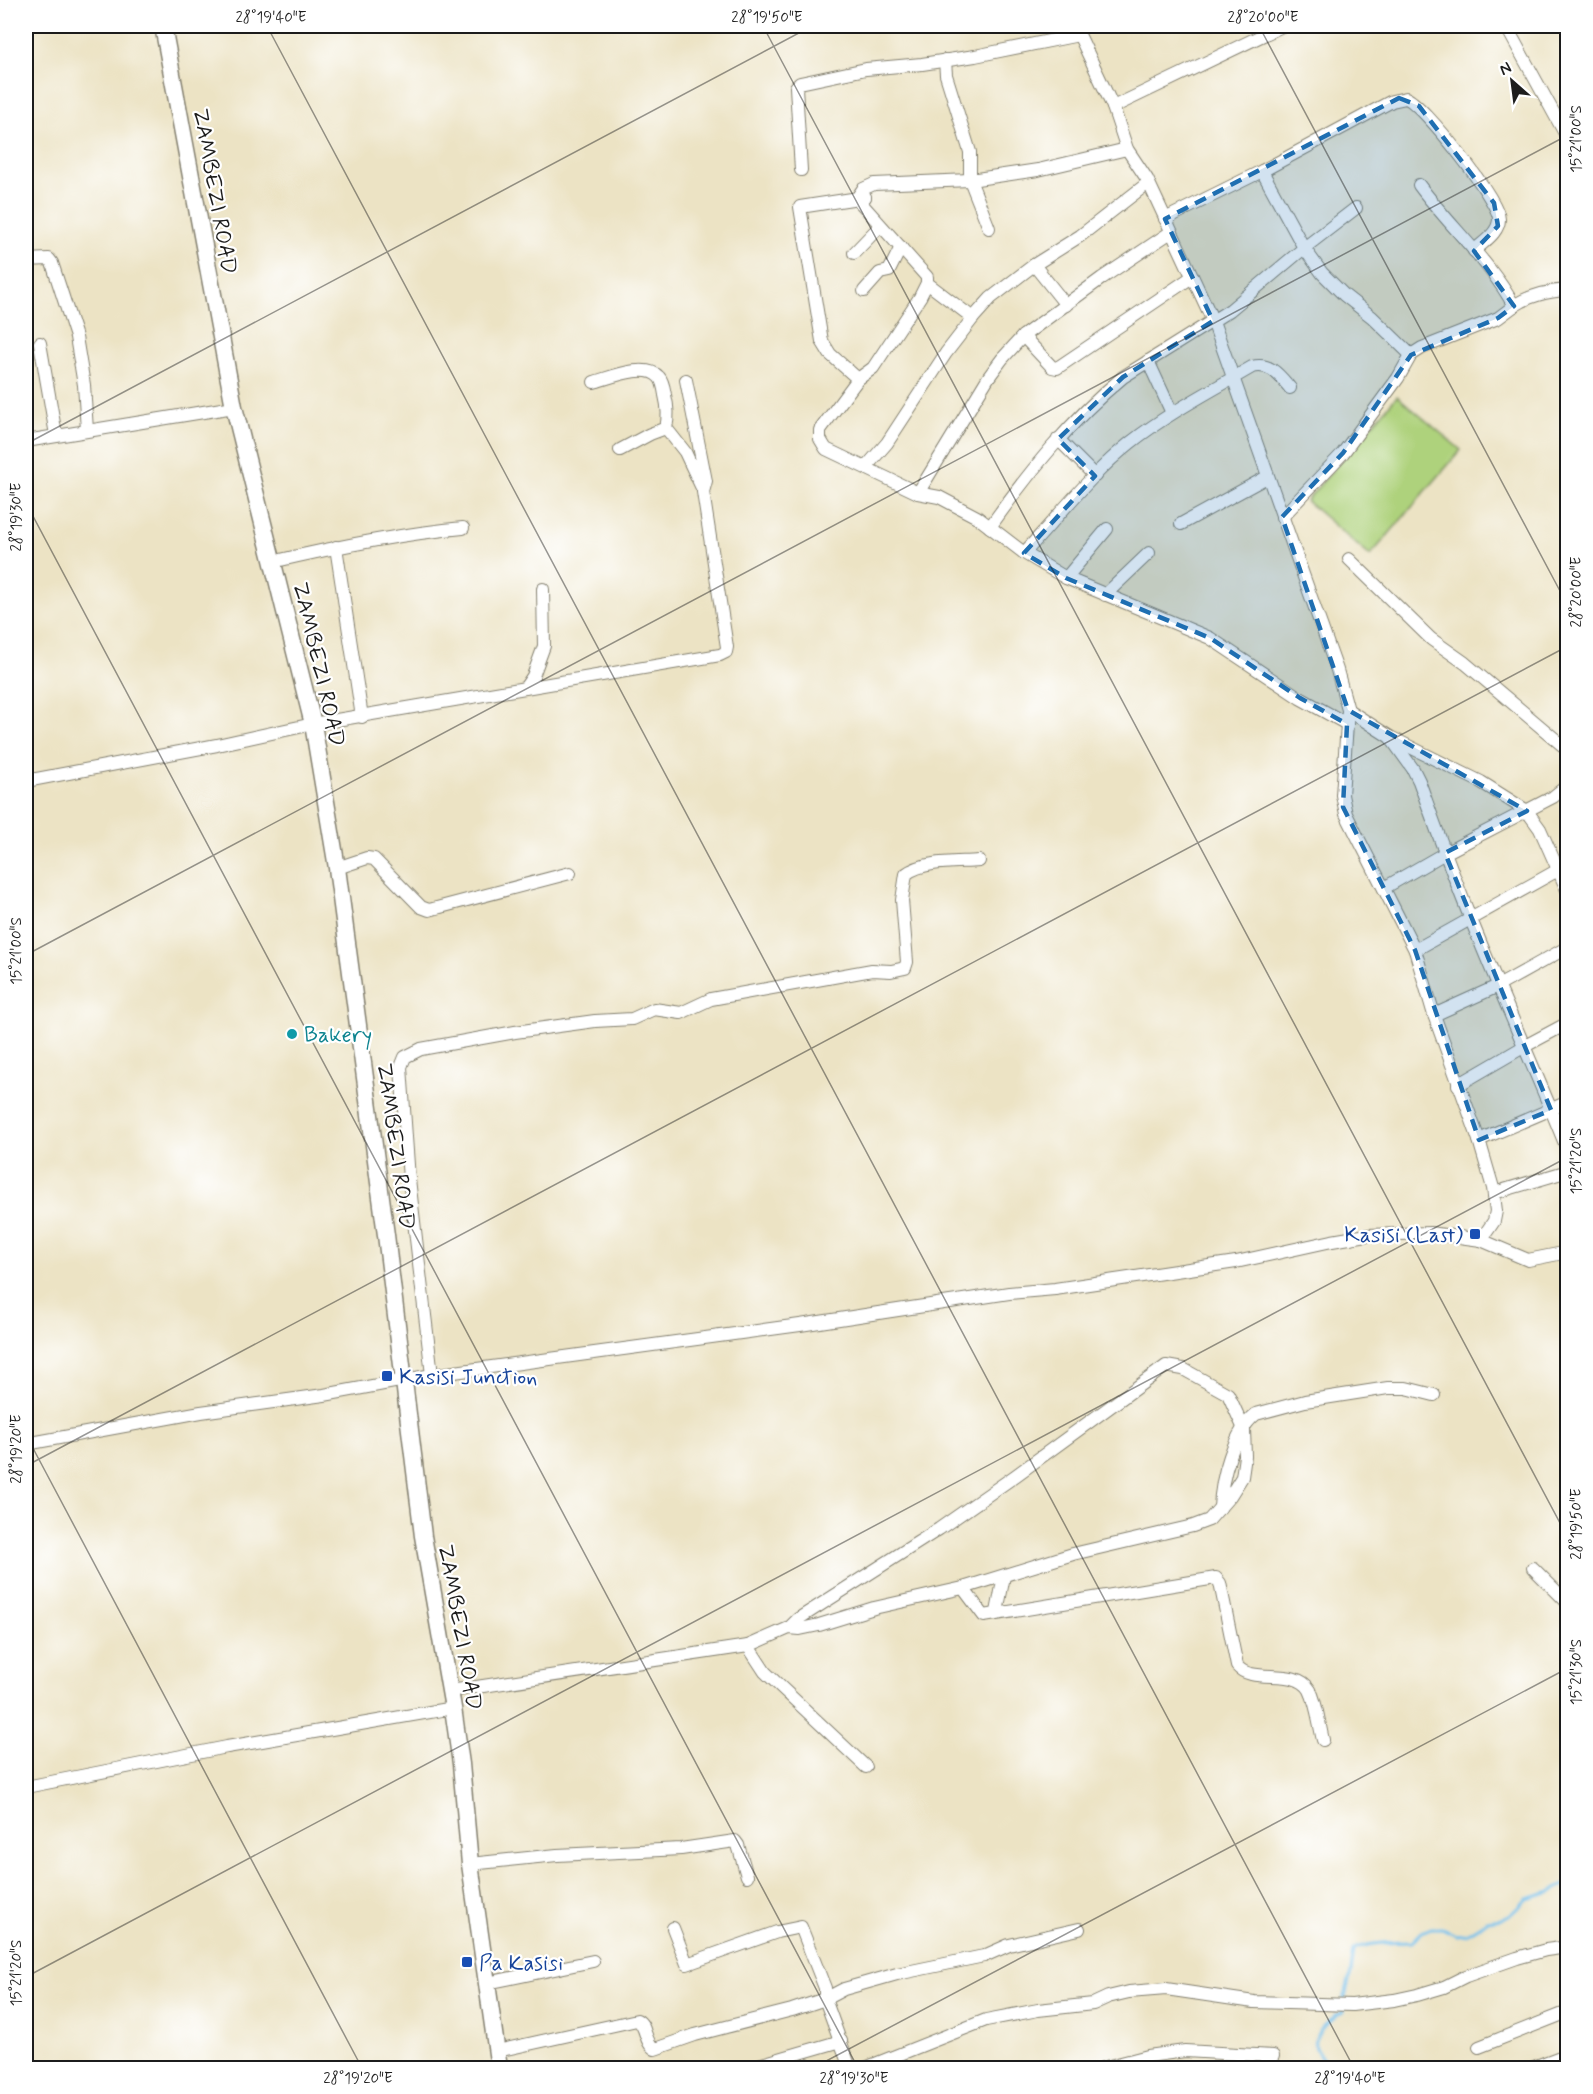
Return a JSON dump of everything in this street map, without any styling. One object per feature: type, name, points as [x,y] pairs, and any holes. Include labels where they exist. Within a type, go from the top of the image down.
[{"type":"main road","name":"ZAMBEZI ROAD","points":[[164,26],[234,408],[314,724],[337,868],[405,1381],[423,1536],[452,1699],[470,1864],[499,2068]]},
{"type":"street","points":[[1113,107],[1282,26]]},
{"type":"street","points":[[1506,26],[1568,139]]},
{"type":"street","points":[[801,170],[796,87],[800,82],[866,69],[945,60],[1077,30],[1113,107],[1127,149],[1147,178],[1213,321],[1337,670],[1348,710],[1343,807],[1414,950],[1434,1015],[1479,1140],[1494,1193],[1496,1217],[1481,1240]]},
{"type":"street","points":[[945,60],[946,75],[970,152],[970,180],[989,228]]},
{"type":"street","points":[[1165,219],[1262,171],[1399,98],[1412,100],[1476,176],[1498,213],[1498,226],[1474,251]]},
{"type":"street","points":[[865,197],[859,195],[863,189],[874,184],[970,180],[1038,170],[1127,149]]},
{"type":"street","points":[[1262,171],[1304,248],[1322,273],[1344,295],[1372,316],[1411,355]]},
{"type":"street","points":[[866,467],[887,443],[923,387],[973,318],[998,292],[1034,265],[1080,236],[1148,183]]},
{"type":"street","points":[[1419,185],[1506,291],[1514,306]]},
{"type":"street","points":[[865,197],[860,202],[927,277],[927,283],[873,368],[858,379],[820,430],[820,439],[826,449],[918,493],[939,497],[990,527],[1024,553],[1066,578],[1210,638],[1300,698],[1347,724]]},
{"type":"street","points":[[858,379],[830,354],[822,341],[800,207],[865,197]]},
{"type":"street","points":[[990,527],[1058,439],[1112,386],[1245,298],[1356,208]]},
{"type":"street","points":[[854,253],[880,226]]},
{"type":"street","points":[[918,493],[988,378],[1023,336],[1171,232]]},
{"type":"street","points":[[864,291],[880,273],[889,271],[901,247]]},
{"type":"street","points":[[26,260],[44,258],[49,259],[52,263],[76,337],[84,385],[87,430]]},
{"type":"street","points":[[1034,265],[1066,305]]},
{"type":"street","points":[[1023,336],[1052,367],[1057,368],[1192,277]]},
{"type":"street","points":[[927,283],[973,318]]},
{"type":"street","points":[[1282,517],[1343,453],[1398,378],[1411,355],[1422,348],[1498,318],[1526,297],[1568,290]]},
{"type":"street","points":[[40,343],[56,435]]},
{"type":"street","points":[[1148,361],[1172,413]]},
{"type":"street","points":[[1024,553],[1128,444],[1172,413],[1252,367],[1265,365],[1290,387]]},
{"type":"street","points":[[26,781],[314,724],[720,655],[726,652],[703,492],[686,452],[666,428],[668,408],[664,387],[659,377],[653,372],[640,371],[625,372],[594,382]]},
{"type":"street","points":[[686,380],[706,482],[703,492]]},
{"type":"street","points":[[26,441],[234,408]]},
{"type":"street","points":[[620,450],[666,428]]},
{"type":"street","points":[[1058,439],[1095,476]]},
{"type":"street","points":[[1180,524],[1267,477]]},
{"type":"street","points":[[272,562],[336,547],[463,528]]},
{"type":"street","points":[[1066,578],[1107,530]]},
{"type":"street","points":[[336,547],[362,717]]},
{"type":"street","points":[[1105,595],[1149,553]]},
{"type":"street","points":[[1349,559],[1431,639],[1465,663],[1568,750]]},
{"type":"street","points":[[525,688],[533,676],[544,646],[543,589]]},
{"type":"street","points":[[1348,710],[1390,737],[1481,782],[1527,811],[1540,829],[1568,892]]},
{"type":"street","points":[[1390,737],[1416,775],[1470,919],[1568,1151]]},
{"type":"street","points":[[1384,888],[1445,853],[1553,797],[1568,785]]},
{"type":"street","points":[[337,868],[367,858],[374,859],[421,907],[429,910],[570,873]]},
{"type":"street","points":[[432,1375],[408,1168],[401,1067],[405,1057],[421,1049],[515,1032],[594,1021],[632,1019],[654,1009],[681,1013],[711,999],[872,970],[899,971],[905,968],[907,962],[902,900],[906,874],[911,870],[932,865],[979,861]]},
{"type":"street","points":[[1414,950],[1558,870]]},
{"type":"street","points":[[1434,1015],[1498,986],[1568,947]]},
{"type":"street","points":[[1458,1085],[1568,1023]]},
{"type":"street","points":[[1479,1140],[1568,1102]]},
{"type":"street","points":[[1494,1193],[1568,1171]]},
{"type":"street","points":[[26,1444],[201,1412],[432,1375],[1236,1262],[1367,1235],[1430,1233],[1481,1240],[1528,1260],[1568,1252]]},
{"type":"street","points":[[26,1787],[452,1699],[748,1646],[789,1628],[798,1619],[939,1529],[1166,1365],[1183,1369],[1228,1394],[1244,1430],[1245,1456],[1242,1477],[1209,1520],[1193,1526],[1073,1554],[963,1588],[874,1608],[809,1627],[789,1628]]},
{"type":"street","points":[[1220,1508],[1220,1489],[1233,1448],[1250,1419],[1256,1414],[1305,1401],[1388,1388],[1406,1388],[1434,1395]]},
{"type":"street","points":[[1533,1568],[1568,1603]]},
{"type":"street","points":[[998,1612],[1004,1576]]},
{"type":"street","points":[[963,1588],[984,1616],[1216,1578],[1220,1583],[1237,1666],[1245,1672],[1297,1679],[1305,1684],[1311,1691],[1323,1740]]},
{"type":"street","points":[[748,1646],[765,1672],[866,1767]]},
{"type":"street","points":[[470,1864],[557,1855],[681,1849],[735,1841],[747,1876]]},
{"type":"street","points":[[673,1929],[687,1964],[777,1932],[801,1927],[825,1988],[825,1999],[850,2068]]},
{"type":"street","points":[[497,2051],[637,2020],[641,2022],[650,2046],[655,2049],[695,2035],[792,2010],[825,1999],[844,1989],[897,1974],[984,1956],[1009,1945],[1079,1929]]},
{"type":"street","points":[[866,2068],[986,2020],[1038,2010],[1093,2004],[1108,1997],[1129,1992],[1166,1989],[1254,2002],[1322,2006],[1364,2004],[1417,1995],[1444,1987],[1466,1976],[1517,1958],[1568,1947]]},
{"type":"street","points":[[487,1983],[593,1961]]},
{"type":"street","points":[[1479,2047],[1568,2012]]},
{"type":"street","points":[[748,2068],[841,2041]]},
{"type":"street","points":[[1102,2068],[1147,2062],[1185,2051],[1273,2056]]},
{"type":"street","points":[[1531,2068],[1568,2054]]},
{"type":"highlighted area","points":[[1399,98],[1419,106],[1494,203],[1498,226],[1474,251],[1514,306],[1498,318],[1411,355],[1343,453],[1282,517],[1348,710],[1527,811],[1445,853],[1551,1110],[1479,1140],[1415,950],[1343,807],[1347,724],[1300,698],[1210,638],[1066,578],[1024,553],[1095,476],[1058,439],[1123,377],[1213,321],[1165,219]]},
{"type":"green space","points":[[1397,396],[1461,450],[1370,556],[1306,501]]},
{"type":"waterway","points":[[1344,2000],[1354,1949],[1374,1944],[1412,1942],[1422,1932],[1431,1928],[1442,1928],[1456,1935],[1466,1934],[1487,1921],[1502,1919],[1510,1915],[1527,1899],[1551,1892],[1568,1883]]},
{"type":"waterway","points":[[1328,2068],[1316,2048],[1317,2036],[1324,2026],[1343,2012],[1343,2009]]},
{"type":"place","name":"Bakery","points":[[292,1034]]},
{"type":"place","name":"Kasisi (Last)","points":[[1475,1234]]},
{"type":"place","name":"Kasisi Junction","points":[[387,1376]]},
{"type":"place","name":"Pa Kasisi","points":[[467,1962]]}]
